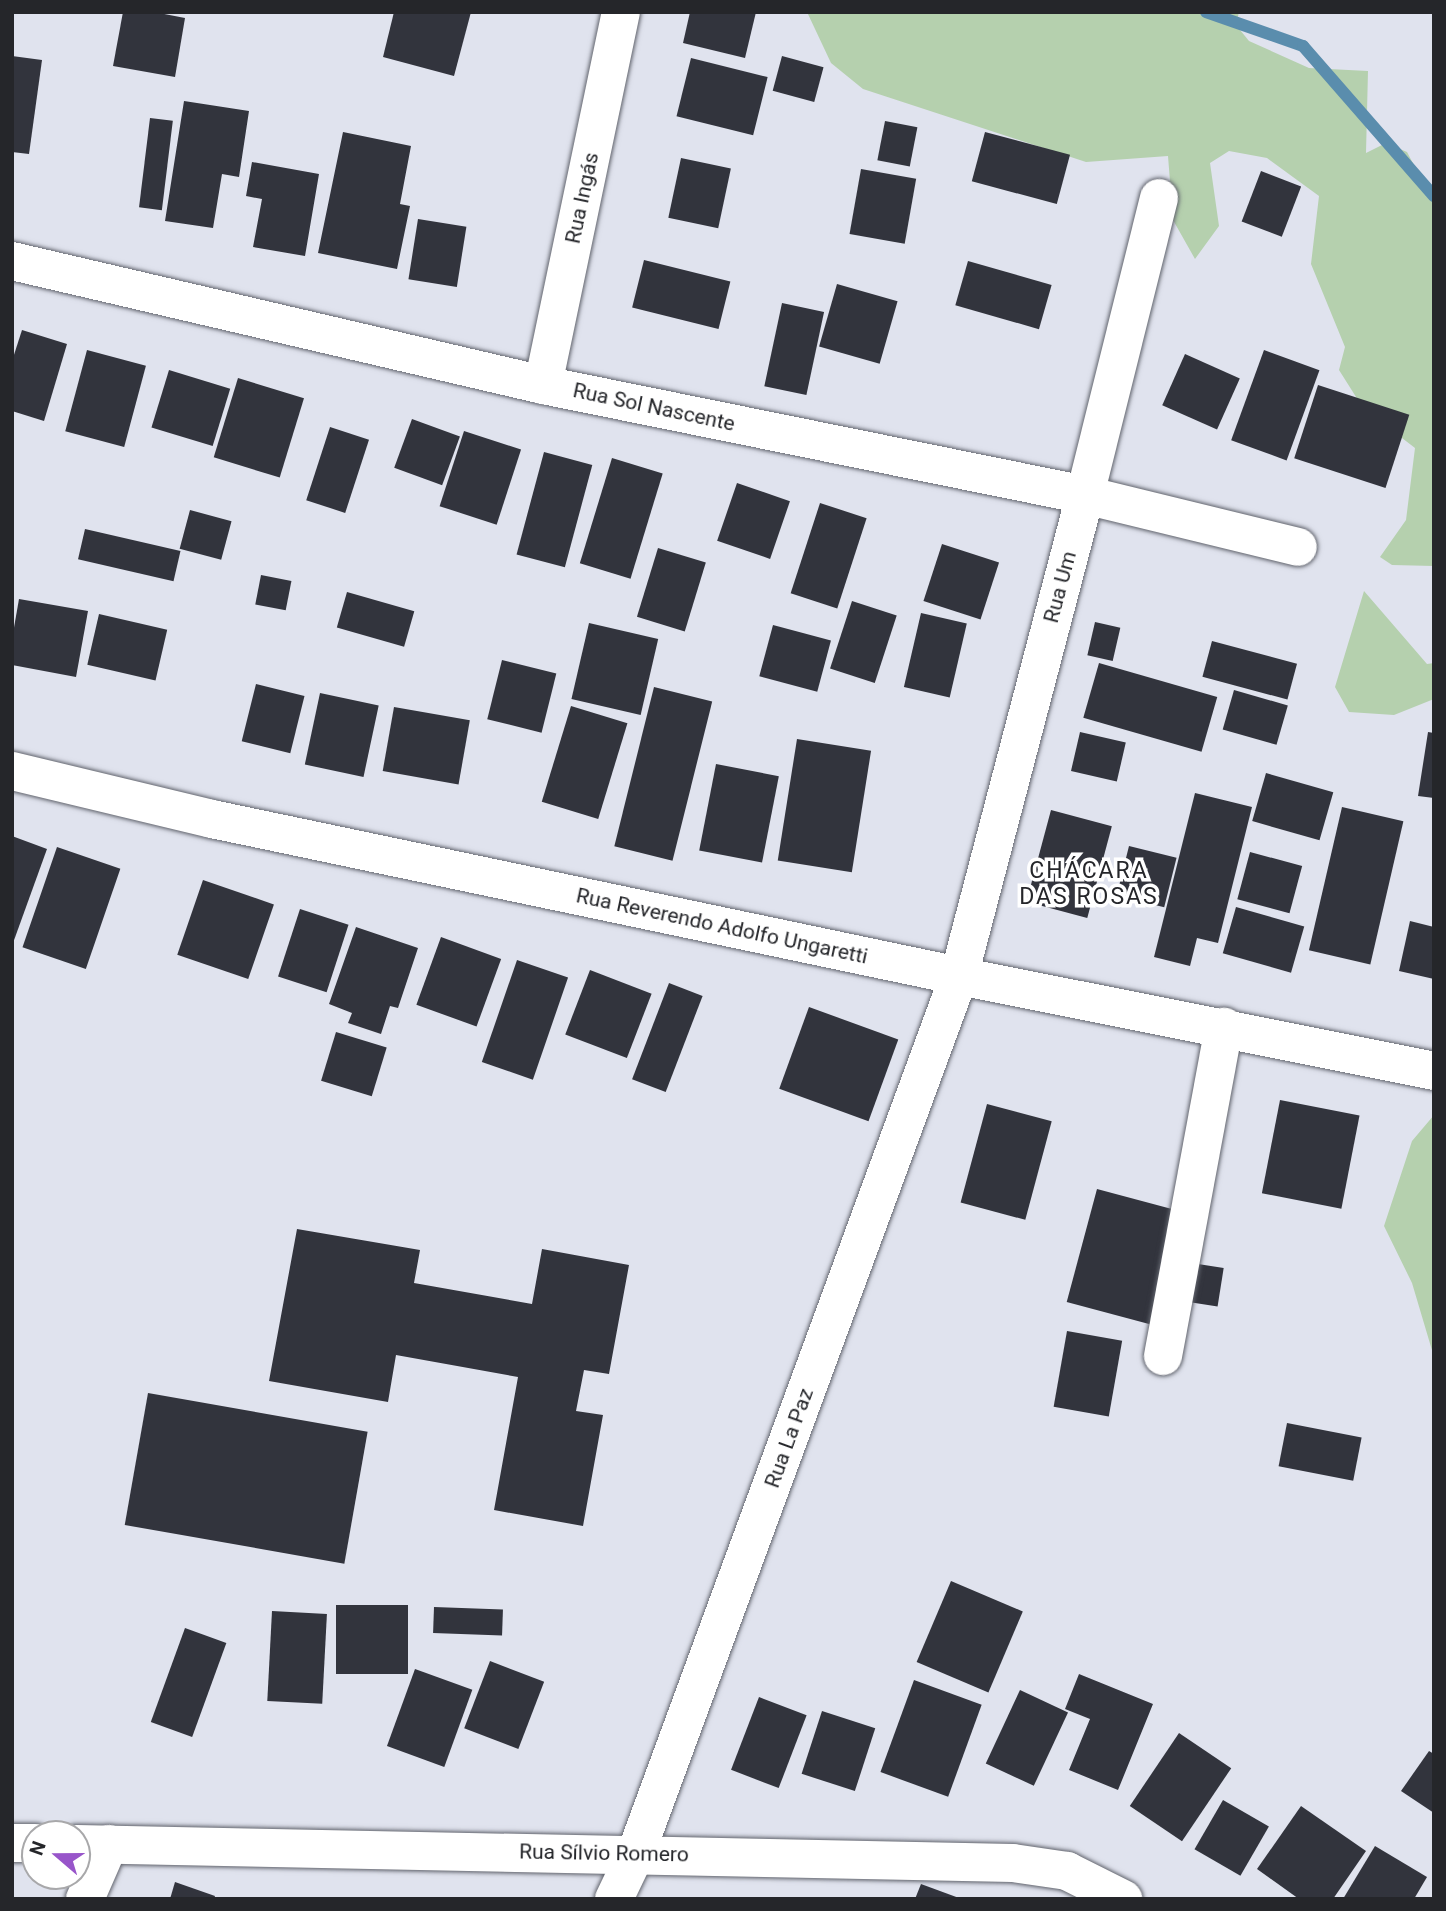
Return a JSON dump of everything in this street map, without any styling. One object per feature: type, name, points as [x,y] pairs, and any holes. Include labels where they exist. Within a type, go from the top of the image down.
[{"type":"street","name":"Rua Ingás","points":[[543,385],[621,12]]},
{"type":"street","name":"Rua Um","points":[[959,976],[1085,495],[1159,198]]},
{"type":"street","name":"Rua Sol Nascente","points":[[12,261],[543,385],[1085,495],[1297,547]]},
{"type":"street","name":"Rua Reverendo Adolfo Ungaretti","points":[[12,771],[225,822],[959,976],[1434,1070]]},
{"type":"street","name":"Rua La Paz","points":[[614,1899],[636,1853],[959,976]]},
{"type":"street","points":[[1163,1356],[1224,1027]]},
{"type":"street","points":[[85,1899],[93,1844]]},
{"type":"street","name":"Rua Sílvio Romero","points":[[93,1844],[636,1853],[1013,1863],[1067,1871],[1123,1899]]},
{"type":"green space","points":[[807,12],[1239,12],[1236,25],[1249,41],[1309,68],[1368,71],[1366,153],[1386,143],[1407,152],[1434,203],[1434,566],[1392,565],[1380,557],[1406,520],[1415,448],[1363,408],[1339,370],[1345,347],[1311,264],[1319,196],[1267,158],[1229,151],[1210,163],[1219,226],[1195,259],[1173,220],[1168,156],[1086,162],[863,89],[831,63]]},
{"type":"green space","points":[[1364,591],[1427,664],[1434,663],[1434,699],[1394,715],[1349,712],[1335,687]]},
{"type":"green space","points":[[1434,1115],[1434,1357],[1412,1283],[1384,1226],[1412,1141]]},
{"type":"building","points":[[123,12],[154,12],[185,18],[175,77],[113,66]]},
{"type":"building","points":[[394,12],[471,12],[454,76],[383,57]]},
{"type":"building","points":[[690,12],[756,12],[745,58],[683,43]]},
{"type":"building","points":[[12,56],[42,60],[29,154],[12,152]]},
{"type":"building","points":[[782,56],[824,67],[814,102],[773,91]]},
{"type":"building","points":[[691,58],[768,77],[753,135],[676,116]]},
{"type":"building","points":[[184,101],[249,111],[239,177],[222,174],[213,228],[165,221]]},
{"type":"building","points":[[150,118],[173,121],[162,210],[139,207]]},
{"type":"building","points":[[885,121],[917,127],[910,167],[877,160]]},
{"type":"building","points":[[343,132],[411,146],[400,204],[410,206],[397,269],[318,253]]},
{"type":"building","points":[[985,132],[1070,155],[1057,204],[972,181]]},
{"type":"building","points":[[681,158],[731,169],[718,228],[668,218]]},
{"type":"building","points":[[252,162],[319,174],[305,256],[253,247],[262,199],[246,196]]},
{"type":"building","points":[[861,169],[916,179],[905,244],[850,234]]},
{"type":"building","points":[[1261,171],[1301,186],[1282,237],[1242,221]]},
{"type":"building","points":[[418,219],[466,227],[457,287],[408,279]]},
{"type":"building","points":[[644,260],[730,282],[719,329],[632,308]]},
{"type":"building","points":[[968,261],[1052,285],[1039,329],[955,305]]},
{"type":"building","points":[[837,284],[898,301],[880,364],[819,346]]},
{"type":"building","points":[[782,303],[824,312],[806,395],[764,386]]},
{"type":"building","points":[[22,330],[67,344],[44,421],[12,411],[12,361]]},
{"type":"building","points":[[87,350],[146,366],[124,447],[65,431]]},
{"type":"building","points":[[1264,350],[1319,370],[1287,460],[1231,440]]},
{"type":"building","points":[[1185,354],[1240,378],[1217,430],[1162,405]]},
{"type":"building","points":[[169,370],[230,389],[213,446],[151,427]]},
{"type":"building","points":[[238,378],[304,398],[280,478],[214,457]]},
{"type":"building","points":[[1318,385],[1409,415],[1386,488],[1294,458]]},
{"type":"building","points":[[412,419],[460,436],[442,485],[394,468]]},
{"type":"building","points":[[330,427],[369,440],[345,513],[306,500]]},
{"type":"building","points":[[464,431],[521,450],[497,525],[440,506]]},
{"type":"building","points":[[544,452],[592,465],[565,567],[517,554]]},
{"type":"building","points":[[612,458],[663,473],[631,579],[580,563]]},
{"type":"building","points":[[737,483],[790,501],[770,559],[717,541]]},
{"type":"building","points":[[820,503],[867,518],[837,608],[791,593]]},
{"type":"building","points":[[190,510],[232,521],[221,560],[180,549]]},
{"type":"building","points":[[85,529],[180,551],[174,581],[78,559]]},
{"type":"building","points":[[942,544],[999,563],[981,620],[923,601]]},
{"type":"building","points":[[658,548],[706,563],[685,631],[637,617]]},
{"type":"building","points":[[261,575],[291,581],[286,610],[255,604]]},
{"type":"building","points":[[347,592],[414,611],[404,647],[337,628]]},
{"type":"building","points":[[19,599],[88,611],[76,677],[12,665],[12,639]]},
{"type":"building","points":[[852,601],[897,616],[875,683],[830,669]]},
{"type":"building","points":[[921,613],[967,624],[950,698],[904,687]]},
{"type":"building","points":[[99,614],[167,630],[156,680],[87,665]]},
{"type":"building","points":[[1095,622],[1120,628],[1113,661],[1087,655]]},
{"type":"building","points":[[589,623],[658,639],[641,715],[571,699]]},
{"type":"building","points":[[773,625],[831,641],[817,692],[759,676]]},
{"type":"building","points":[[1212,641],[1297,664],[1287,700],[1202,677]]},
{"type":"building","points":[[502,660],[556,674],[542,733],[487,719]]},
{"type":"building","points":[[1099,663],[1217,697],[1202,752],[1083,718]]},
{"type":"building","points":[[256,684],[305,696],[290,753],[242,741]]},
{"type":"building","points":[[654,687],[712,702],[673,861],[614,846]]},
{"type":"building","points":[[1234,690],[1288,705],[1277,745],[1223,729]]},
{"type":"building","points":[[320,693],[379,705],[364,777],[305,764]]},
{"type":"building","points":[[571,706],[627,723],[598,819],[542,802]]},
{"type":"building","points":[[394,707],[470,720],[459,784],[383,771]]},
{"type":"building","points":[[1080,732],[1126,743],[1117,782],[1071,771]]},
{"type":"building","points":[[1428,732],[1434,733],[1434,798],[1418,796]]},
{"type":"building","points":[[797,739],[871,751],[852,872],[778,860]]},
{"type":"building","points":[[716,764],[779,776],[762,863],[699,850]]},
{"type":"building","points":[[1266,773],[1333,792],[1320,840],[1252,821]]},
{"type":"building","points":[[1195,793],[1252,807],[1218,943],[1197,938],[1190,966],[1154,957]]},
{"type":"building","points":[[1342,807],[1403,821],[1370,964],[1309,950]]},
{"type":"building","points":[[1051,810],[1112,826],[1087,918],[1026,902]]},
{"type":"building","points":[[12,836],[47,849],[13,943],[12,943]]},
{"type":"building","points":[[1129,846],[1177,858],[1164,907],[1117,895]]},
{"type":"building","points":[[57,847],[120,869],[86,969],[22,947]]},
{"type":"building","points":[[1250,852],[1302,866],[1289,913],[1237,899]]},
{"type":"building","points":[[203,880],[274,904],[248,979],[177,955]]},
{"type":"building","points":[[1236,907],[1304,927],[1291,973],[1223,953]]},
{"type":"building","points":[[300,909],[349,925],[327,992],[278,977]]},
{"type":"building","points":[[1410,921],[1434,927],[1434,979],[1399,971]]},
{"type":"building","points":[[356,927],[418,948],[398,1008],[390,1006],[381,1034],[348,1023],[352,1013],[329,1004]]},
{"type":"building","points":[[441,937],[501,959],[477,1027],[416,1005]]},
{"type":"building","points":[[517,960],[568,978],[533,1080],[482,1062]]},
{"type":"building","points":[[590,970],[652,994],[627,1058],[565,1034]]},
{"type":"building","points":[[669,983],[703,996],[666,1092],[632,1079]]},
{"type":"building","points":[[809,1007],[898,1039],[869,1121],[779,1089]]},
{"type":"building","points":[[336,1032],[387,1047],[372,1096],[321,1081]]},
{"type":"building","points":[[1280,1100],[1360,1115],[1341,1209],[1262,1193]]},
{"type":"building","points":[[987,1104],[1052,1121],[1025,1220],[961,1203]]},
{"type":"building","points":[[1097,1189],[1185,1213],[1155,1326],[1067,1302]]},
{"type":"building","points":[[297,1229],[420,1250],[414,1283],[532,1304],[542,1249],[629,1265],[609,1374],[584,1370],[576,1411],[603,1415],[583,1526],[494,1510],[518,1377],[396,1355],[388,1402],[269,1381]]},
{"type":"building","points":[[1198,1264],[1224,1268],[1218,1307],[1192,1303]]},
{"type":"building","points":[[1067,1331],[1122,1341],[1109,1417],[1054,1407]]},
{"type":"building","points":[[148,1393],[368,1432],[344,1564],[125,1525]]},
{"type":"building","points":[[1287,1423],[1362,1438],[1353,1481],[1279,1466]]},
{"type":"building","points":[[951,1581],[1023,1611],[988,1692],[917,1662]]},
{"type":"building","points":[[336,1605],[408,1605],[408,1674],[336,1674]]},
{"type":"building","points":[[434,1607],[503,1609],[502,1635],[433,1633]]},
{"type":"building","points":[[272,1611],[327,1614],[322,1704],[267,1701]]},
{"type":"building","points":[[185,1628],[226,1643],[192,1737],[151,1722]]},
{"type":"building","points":[[490,1661],[544,1682],[518,1749],[464,1728]]},
{"type":"building","points":[[415,1669],[472,1690],[444,1767],[387,1746]]},
{"type":"building","points":[[1079,1674],[1153,1704],[1118,1790],[1069,1770],[1090,1719],[1065,1709]]},
{"type":"building","points":[[914,1680],[982,1705],[948,1797],[880,1772]]},
{"type":"building","points":[[1020,1690],[1068,1712],[1034,1786],[986,1763]]},
{"type":"building","points":[[759,1697],[807,1715],[779,1788],[731,1770]]},
{"type":"building","points":[[822,1711],[875,1728],[855,1791],[802,1774]]},
{"type":"building","points":[[1179,1733],[1231,1768],[1182,1841],[1130,1806]]},
{"type":"building","points":[[1429,1751],[1434,1754],[1434,1813],[1401,1791]]},
{"type":"building","points":[[1223,1800],[1269,1826],[1240,1876],[1194,1849]]},
{"type":"building","points":[[1301,1806],[1366,1851],[1333,1899],[1299,1899],[1257,1869]]},
{"type":"building","points":[[1375,1846],[1427,1877],[1414,1899],[1343,1899]]},
{"type":"building","points":[[175,1882],[215,1896],[214,1899],[170,1899]]},
{"type":"building","points":[[921,1884],[959,1898],[959,1899],[915,1899]]},
{"type":"waterway","points":[[1206,12],[1303,46],[1434,196]]},
{"type":"district","name":"CHÁCARA DAS ROSAS","points":[[1089,884]]}]
